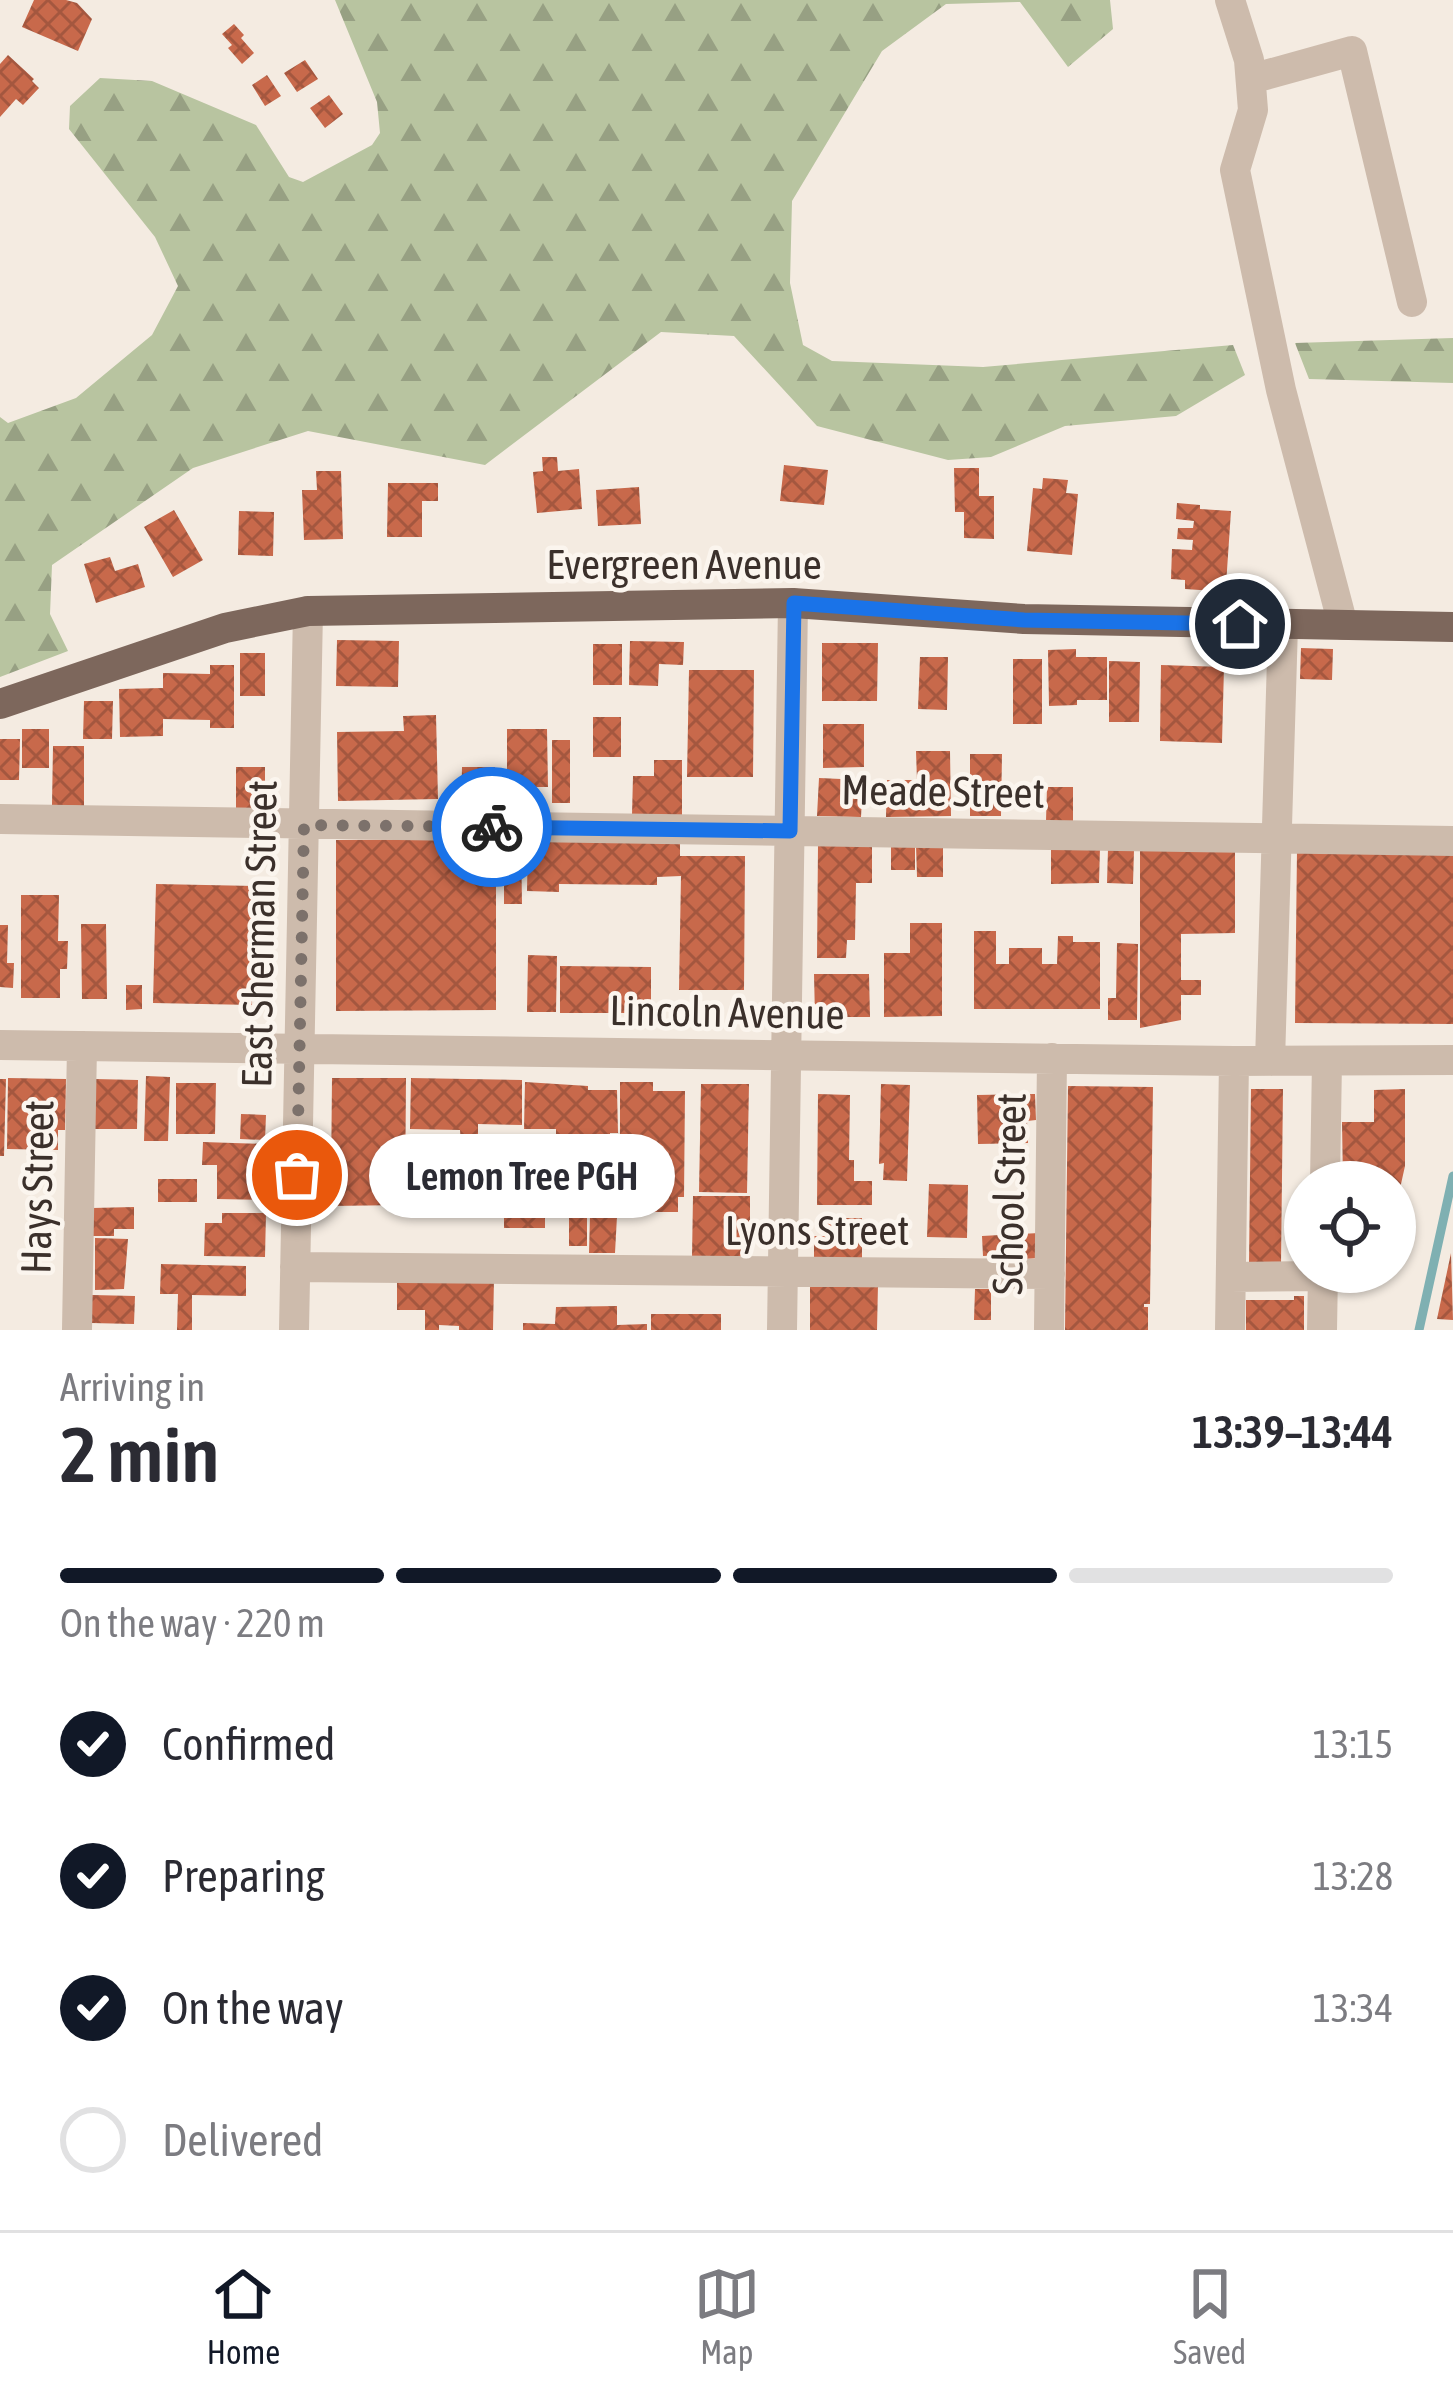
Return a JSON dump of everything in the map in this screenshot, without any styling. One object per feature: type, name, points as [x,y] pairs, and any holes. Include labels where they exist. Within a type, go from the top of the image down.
[{"type":"main road","name":"Evergreen Avenue","points":[[0,704],[225,628],[308,611],[794,603],[1024,620],[1453,627]]},
{"type":"street","points":[[1230,0],[1249,60],[1252,110],[1235,170],[1281,390],[1343,625]]},
{"type":"street","points":[[1251,79],[1352,51],[1412,302]]},
{"type":"street","points":[[782,1330],[794,603]]},
{"type":"street","name":"East Sherman Street","points":[[294,1330],[308,611]]},
{"type":"street","points":[[1270,1061],[1283,625]]},
{"type":"street","name":"Meade Street","points":[[0,819],[1453,841]]},
{"type":"street","name":"Lincoln Avenue","points":[[0,1045],[1453,1060]]},
{"type":"street","name":"Hays Street","points":[[77,1330],[82,1046]]},
{"type":"street","name":"School Street","points":[[1049,1330],[1052,1058]]},
{"type":"street","points":[[1230,1330],[1234,1061]]},
{"type":"street","points":[[1325,1161],[1327,1061]]},
{"type":"street","name":"Lyons Street","points":[[295,1267],[1050,1274]]},
{"type":"street","points":[[1231,1277],[1284,1275]]},
{"type":"street","points":[[1322,1330],[1323,1293]]},
{"type":"green space","points":[[335,0],[1110,0],[1113,29],[1068,67],[1020,2],[946,4],[882,51],[792,201],[790,283],[803,345],[832,361],[983,367],[1233,345],[1245,375],[1176,416],[1065,426],[991,457],[948,460],[817,426],[734,336],[661,332],[485,465],[308,431],[193,468],[52,565],[50,614],[68,651],[0,677],[0,417],[8,423],[76,398],[152,335],[178,286],[155,237],[69,129],[70,106],[100,78],[152,81],[256,125],[289,177],[303,182],[372,145],[380,133],[377,102]]},
{"type":"green space","points":[[1453,338],[1453,383],[1309,379],[1295,343]]},
{"type":"building","points":[[34,0],[77,3],[92,19],[78,51],[22,27]]},
{"type":"building","points":[[234,24],[254,53],[242,64],[222,34]]},
{"type":"building","points":[[8,55],[39,88],[23,105],[16,99],[0,117],[0,64]]},
{"type":"building","points":[[305,60],[318,79],[297,92],[284,73]]},
{"type":"building","points":[[267,75],[281,96],[265,106],[252,85]]},
{"type":"building","points":[[329,95],[343,114],[325,128],[310,108]]},
{"type":"building","points":[[542,457],[557,457],[558,471],[579,469],[582,509],[537,513],[533,472],[543,471]]},
{"type":"building","points":[[784,465],[828,470],[824,505],[780,501]]},
{"type":"building","points":[[954,468],[979,468],[979,496],[994,496],[994,539],[964,538],[964,512],[955,512]]},
{"type":"building","points":[[316,471],[341,471],[343,539],[304,540],[302,490],[317,490]]},
{"type":"building","points":[[1043,478],[1068,480],[1066,493],[1078,494],[1072,555],[1027,551],[1033,488],[1042,489]]},
{"type":"building","points":[[388,483],[438,483],[438,501],[422,501],[422,537],[387,537]]},
{"type":"building","points":[[639,487],[641,524],[598,526],[596,490]]},
{"type":"building","points":[[1177,503],[1231,511],[1226,585],[1216,585],[1215,591],[1185,589],[1185,580],[1171,579],[1172,549],[1192,550],[1193,540],[1177,539],[1178,528],[1193,528],[1194,521],[1176,519]]},
{"type":"building","points":[[174,510],[203,560],[173,577],[144,527]]},
{"type":"building","points":[[239,511],[274,512],[273,556],[238,555]]},
{"type":"building","points":[[110,557],[115,571],[138,564],[145,587],[96,603],[84,564]]},
{"type":"building","points":[[337,640],[399,641],[398,687],[336,686]]},
{"type":"building","points":[[630,641],[684,642],[683,665],[659,664],[658,686],[629,685]]},
{"type":"building","points":[[822,643],[878,643],[877,701],[822,701]]},
{"type":"building","points":[[593,644],[622,644],[622,685],[593,685]]},
{"type":"building","points":[[1301,648],[1333,649],[1332,680],[1300,679]]},
{"type":"building","points":[[1076,649],[1076,657],[1107,657],[1107,700],[1049,706],[1048,650]]},
{"type":"building","points":[[240,653],[265,653],[265,696],[240,696]]},
{"type":"building","points":[[920,657],[948,657],[947,710],[918,709]]},
{"type":"building","points":[[1013,659],[1042,659],[1042,724],[1013,724]]},
{"type":"building","points":[[1109,661],[1140,662],[1139,722],[1109,722]]},
{"type":"building","points":[[210,665],[234,665],[234,728],[210,728],[210,720],[163,719],[163,736],[120,737],[119,689],[163,688],[163,673],[210,674]]},
{"type":"building","points":[[1161,665],[1224,667],[1222,743],[1160,741]]},
{"type":"building","points":[[689,670],[754,670],[753,777],[687,777]]},
{"type":"building","points":[[84,701],[113,701],[112,739],[83,739]]},
{"type":"building","points":[[436,715],[438,799],[338,801],[337,732],[404,731],[403,716]]},
{"type":"building","points":[[593,717],[621,717],[621,757],[593,757]]},
{"type":"building","points":[[823,724],[864,724],[864,767],[823,768]]},
{"type":"building","points":[[22,729],[49,729],[49,768],[22,768]]},
{"type":"building","points":[[507,729],[547,729],[548,787],[507,787]]},
{"type":"building","points":[[0,739],[20,739],[19,780],[0,780]]},
{"type":"building","points":[[552,740],[570,740],[570,803],[552,803]]},
{"type":"building","points":[[53,746],[84,746],[84,806],[52,805]]},
{"type":"building","points":[[916,751],[950,751],[951,816],[886,817],[887,780],[917,780]]},
{"type":"building","points":[[970,754],[1002,754],[1001,816],[970,816]]},
{"type":"building","points":[[654,760],[682,760],[682,816],[632,815],[633,776],[654,776]]},
{"type":"building","points":[[236,767],[265,767],[265,809],[236,809]]},
{"type":"building","points":[[462,767],[495,767],[495,812],[461,812]]},
{"type":"building","points":[[819,778],[863,780],[861,817],[817,816]]},
{"type":"building","points":[[1047,787],[1073,787],[1073,821],[1046,821]]},
{"type":"building","points":[[496,839],[496,1010],[336,1011],[336,840]]},
{"type":"building","points":[[528,840],[680,842],[680,856],[745,856],[744,990],[679,990],[681,876],[657,877],[657,885],[559,884],[559,892],[527,891]]},
{"type":"building","points":[[504,841],[521,841],[522,904],[504,904]]},
{"type":"building","points":[[891,844],[915,845],[915,870],[891,870]]},
{"type":"building","points":[[818,845],[872,845],[872,883],[856,883],[855,940],[847,940],[846,958],[817,958]]},
{"type":"building","points":[[916,845],[943,845],[943,877],[917,877]]},
{"type":"building","points":[[1100,848],[1099,883],[1051,884],[1051,850]]},
{"type":"building","points":[[1140,848],[1235,848],[1235,933],[1181,934],[1181,980],[1201,980],[1201,995],[1181,995],[1181,1020],[1140,1028]]},
{"type":"building","points":[[1108,849],[1134,850],[1133,884],[1107,883]]},
{"type":"building","points":[[1297,850],[1453,851],[1453,1024],[1295,1023]]},
{"type":"building","points":[[156,884],[255,886],[252,1005],[153,1003]]},
{"type":"building","points":[[21,895],[59,895],[58,941],[68,941],[67,969],[60,969],[60,998],[21,998]]},
{"type":"building","points":[[910,923],[942,923],[942,1016],[884,1017],[884,953],[910,953]]},
{"type":"building","points":[[81,924],[106,924],[107,999],[82,999]]},
{"type":"building","points":[[0,925],[8,925],[7,963],[14,963],[13,988],[0,987]]},
{"type":"building","points":[[974,931],[996,931],[996,964],[1009,964],[1009,948],[1042,948],[1042,964],[1057,964],[1058,936],[1073,936],[1073,942],[1100,942],[1100,1009],[974,1009]]},
{"type":"building","points":[[1117,943],[1138,944],[1137,1020],[1108,1020],[1108,998],[1116,998]]},
{"type":"building","points":[[528,955],[557,956],[556,1012],[527,1012]]},
{"type":"building","points":[[560,966],[651,967],[651,1013],[560,1013]]},
{"type":"building","points":[[814,974],[869,974],[870,1017],[815,1017]]},
{"type":"building","points":[[126,985],[142,985],[142,1009],[126,1010]]},
{"type":"building","points":[[146,1076],[170,1077],[168,1141],[144,1141]]},
{"type":"building","points":[[8,1078],[66,1079],[65,1130],[58,1130],[58,1150],[7,1149]]},
{"type":"building","points":[[332,1078],[406,1078],[405,1205],[330,1206],[321,1201],[331,1182]]},
{"type":"building","points":[[411,1078],[522,1080],[522,1125],[478,1124],[478,1144],[461,1144],[460,1130],[410,1129]]},
{"type":"building","points":[[0,1079],[6,1079],[4,1156],[0,1156]]},
{"type":"building","points":[[94,1079],[138,1080],[137,1129],[93,1129]]},
{"type":"building","points":[[525,1082],[617,1090],[618,1133],[610,1133],[610,1156],[588,1156],[587,1137],[556,1136],[556,1129],[524,1129]]},
{"type":"building","points":[[620,1082],[653,1082],[653,1091],[685,1091],[684,1197],[678,1197],[678,1212],[620,1212]]},
{"type":"building","points":[[176,1083],[216,1083],[215,1134],[176,1134]]},
{"type":"building","points":[[701,1084],[749,1084],[747,1193],[699,1192]]},
{"type":"building","points":[[881,1084],[910,1085],[907,1181],[883,1180],[884,1163],[879,1164]]},
{"type":"building","points":[[1068,1086],[1153,1087],[1150,1304],[1144,1304],[1148,1330],[1065,1330]]},
{"type":"building","points":[[1251,1089],[1283,1089],[1281,1264],[1249,1264]]},
{"type":"building","points":[[1405,1089],[1405,1161],[1343,1161],[1342,1122],[1374,1122],[1374,1090]]},
{"type":"building","points":[[818,1094],[850,1095],[849,1160],[854,1160],[854,1181],[872,1181],[872,1205],[817,1205]]},
{"type":"building","points":[[1035,1094],[1036,1120],[1027,1121],[1028,1143],[978,1144],[977,1095]]},
{"type":"building","points":[[241,1114],[266,1115],[265,1140],[240,1139]]},
{"type":"building","points":[[203,1142],[268,1144],[266,1200],[217,1199],[217,1165],[202,1165]]},
{"type":"building","points":[[504,1164],[545,1164],[545,1228],[504,1228]]},
{"type":"building","points":[[158,1179],[197,1179],[197,1202],[158,1202]]},
{"type":"building","points":[[929,1184],[968,1185],[967,1238],[927,1237]]},
{"type":"building","points":[[693,1196],[750,1196],[750,1257],[692,1257]]},
{"type":"building","points":[[134,1207],[134,1229],[114,1229],[114,1236],[92,1236],[92,1208]]},
{"type":"building","points":[[587,1211],[587,1246],[569,1246],[569,1212]]},
{"type":"building","points":[[222,1213],[266,1213],[265,1257],[204,1256],[205,1223],[222,1223]]},
{"type":"building","points":[[590,1215],[617,1216],[615,1253],[589,1253]]},
{"type":"building","points":[[826,1218],[862,1218],[862,1260],[814,1261],[814,1236],[826,1236]]},
{"type":"building","points":[[1039,1233],[1040,1258],[983,1256],[982,1236]]},
{"type":"building","points":[[95,1238],[128,1239],[124,1289],[95,1290]]},
{"type":"building","points":[[1451,1253],[1453,1320],[1437,1319]]},
{"type":"building","points":[[161,1264],[246,1266],[246,1296],[192,1295],[192,1330],[177,1330],[178,1294],[160,1294]]},
{"type":"building","points":[[494,1278],[493,1330],[439,1325],[439,1330],[425,1330],[425,1310],[397,1310],[397,1282]]},
{"type":"building","points":[[810,1284],[878,1284],[877,1330],[810,1330]]},
{"type":"building","points":[[975,1289],[991,1289],[991,1320],[974,1320]]},
{"type":"building","points":[[92,1295],[135,1296],[134,1324],[91,1323]]},
{"type":"building","points":[[1294,1296],[1304,1296],[1304,1330],[1246,1330],[1246,1300],[1294,1300]]},
{"type":"building","points":[[617,1306],[617,1325],[647,1324],[647,1330],[523,1330],[523,1323],[555,1324],[556,1307]]},
{"type":"building","points":[[651,1314],[721,1314],[721,1330],[651,1330]]},
{"type":"waterway","points":[[1419,1330],[1453,1176]]},
{"type":"way so far","points":[[297,1175],[304,825],[492,827]]},
{"type":"place","name":"Lemon Tree PGH","points":[[297,1175]]},
{"type":"route","points":[[492,827],[790,831],[794,603],[1024,620],[1240,624]]}]
